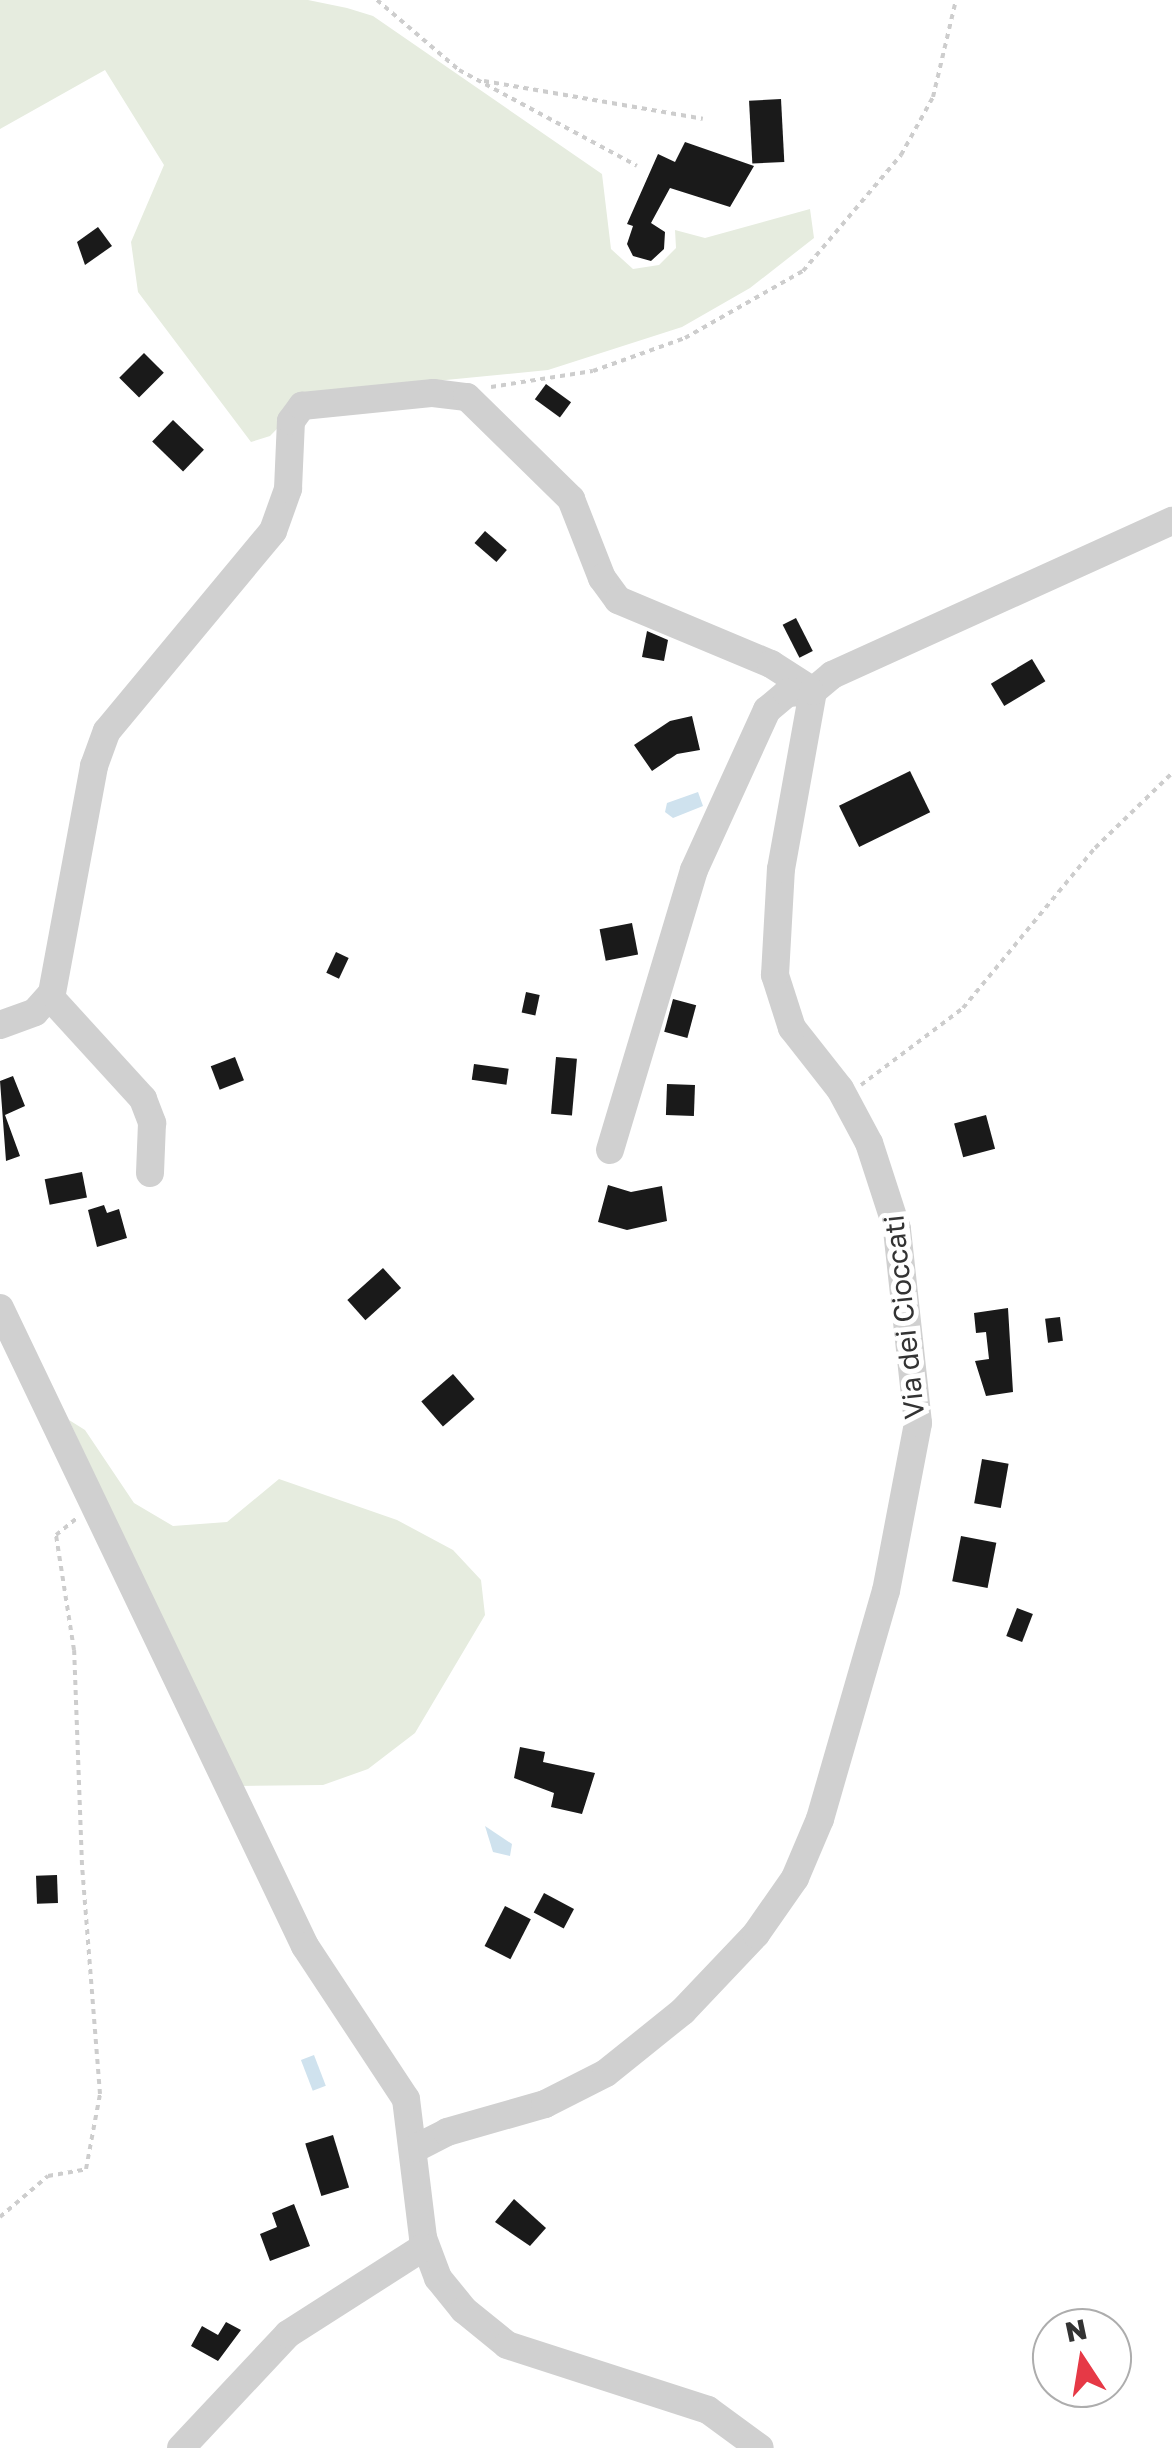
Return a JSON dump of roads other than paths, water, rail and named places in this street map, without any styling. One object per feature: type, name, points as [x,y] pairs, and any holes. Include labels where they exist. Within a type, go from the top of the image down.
[{"type":"street","points":[[0,1025],[34,1012],[50,998],[100,747],[124,706],[200,626],[274,531],[286,496],[293,415],[315,402],[455,393],[474,402],[571,499],[602,578],[618,600],[771,664],[813,691]]},
{"type":"street","points":[[610,1150],[694,870],[767,710],[788,693],[813,691],[832,675],[1172,520]]},
{"type":"street","name":"Via dei Cioccati","points":[[416,2148],[447,2132],[556,2100],[646,2044],[768,1918],[820,1819],[894,1562],[918,1423],[894,1214],[845,1097],[792,1028],[776,975],[780,879],[813,691]]},
{"type":"street","points":[[50,998],[143,1099],[152,1123],[150,1172]]},
{"type":"street","points":[[0,1308],[310,1956],[402,2090],[416,2148],[424,2246],[457,2302],[508,2345],[708,2410],[760,2448]]},
{"type":"street","points":[[181,2448],[288,2334],[424,2246]]},
{"type":"water","points":[[698,792],[703,806],[673,818],[665,812],[667,803]]},
{"type":"water","points":[[485,1826],[512,1844],[510,1856],[493,1852]]},
{"type":"water","points":[[314,2055],[326,2086],[313,2091],[301,2060]]}]
